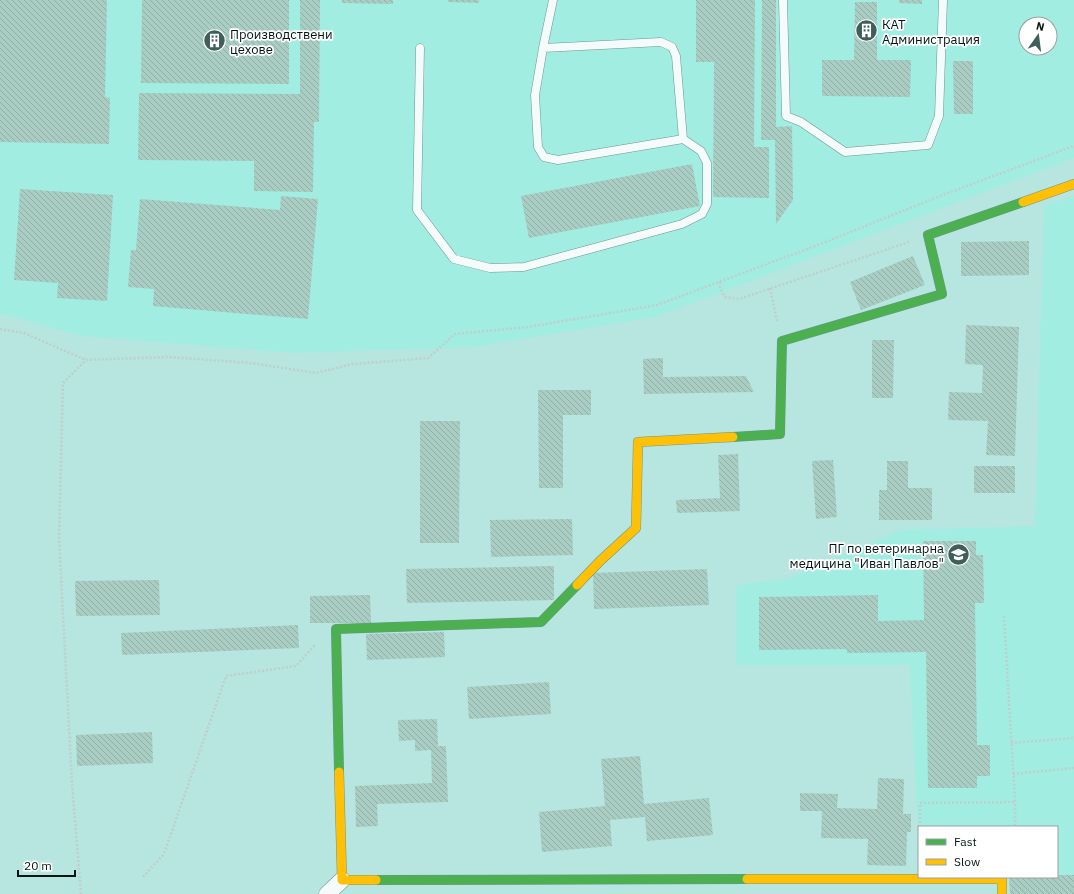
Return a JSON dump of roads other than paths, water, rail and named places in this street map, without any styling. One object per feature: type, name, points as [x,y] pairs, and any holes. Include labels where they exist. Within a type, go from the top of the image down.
[{"type":"street","points":[[342,880],[336,629],[542,622],[600,561],[636,528],[638,442],[780,434],[782,341],[942,294],[928,235],[1074,184]]},
{"type":"street","points":[[327,894],[342,880],[1002,878],[1002,894]]},
{"type":"lane","points":[[420,48],[417,210],[454,259],[490,268],[524,267],[682,224],[702,214],[708,204],[707,163],[701,150],[683,139],[558,160],[544,157],[538,148],[535,95],[553,0]]},
{"type":"lane","points":[[783,0],[786,116],[801,122],[845,152],[928,145],[939,116],[943,0]]},
{"type":"lane","points":[[543,48],[662,42],[672,47],[676,56],[683,139]]},
{"type":"place","name":"КАТ Администрация","points":[[866,31]]},
{"type":"place","name":"Производствени цехове","points":[[215,41]]},
{"type":"place","name":"ПГ по ветеринарна медицина \"Иван Павлов\"","points":[[959,555]]}]
